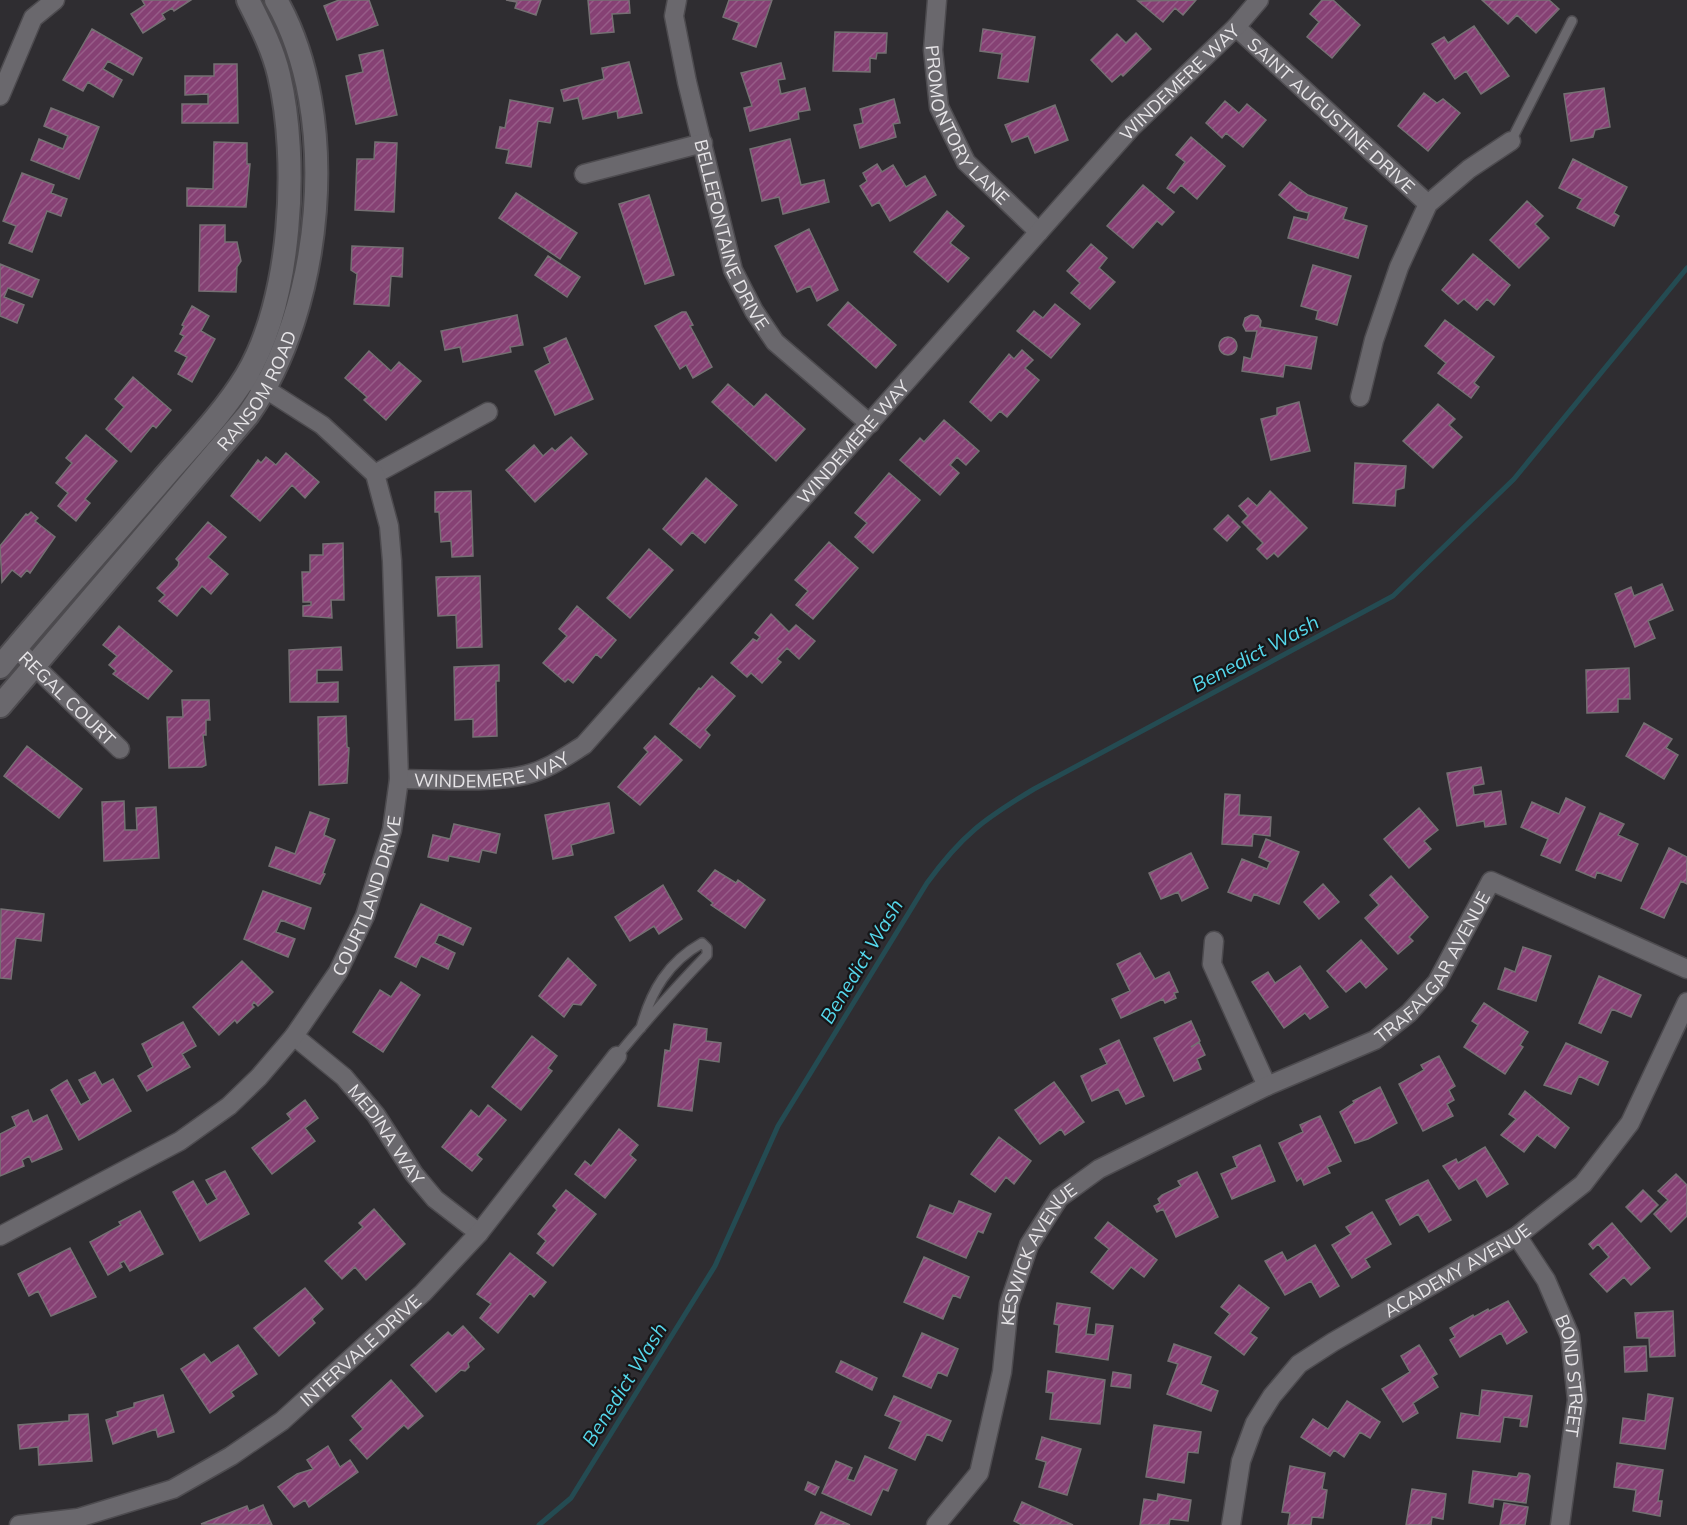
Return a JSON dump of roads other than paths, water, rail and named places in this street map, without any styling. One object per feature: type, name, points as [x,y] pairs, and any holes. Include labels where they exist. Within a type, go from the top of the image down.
[{"type":"street","points":[[0,96],[33,18],[55,0]]},
{"type":"street","name":"RANSOM ROAD","points":[[0,667],[193,444],[246,376],[272,309],[283,263],[289,215],[289,140],[279,74],[261,26],[248,0]]},
{"type":"street","name":"RANSOM ROAD","points":[[0,706],[213,459],[266,391],[294,319],[306,269],[313,220],[316,142],[302,66],[284,14],[276,0]]},
{"type":"street","name":"BELLEFONTAINE DRIVE","points":[[677,0],[674,16],[733,270],[754,311],[775,342],[870,424]]},
{"type":"street","name":"PROMONTORY LANE","points":[[937,0],[933,50],[939,107],[966,162],[1039,232]]},
{"type":"street","name":"WINDEMERE WAY","points":[[399,779],[485,779],[525,775],[556,763],[584,746],[1131,129],[1236,27],[1259,0]]},
{"type":"street","name":"SAINT AUGUSTINE DRIVE","points":[[1236,27],[1428,204]]},
{"type":"street","name":"SAINT AUGUSTINE DRIVE","points":[[1360,397],[1374,340],[1399,267],[1428,204],[1469,169],[1511,141]]},
{"type":"street","points":[[584,174],[703,143]]},
{"type":"street","points":[[246,376],[322,425],[375,474],[488,412]]},
{"type":"street","name":"COURTLAND DRIVE","points":[[0,1236],[180,1141],[229,1106],[259,1077],[294,1036],[338,972],[365,916],[392,830],[399,779],[392,561],[389,526],[375,474]]},
{"type":"street","name":"REGAL COURT","points":[[16,648],[120,749]]},
{"type":"street","name":"TRAFALGAR AVENUE","points":[[1267,1086],[1375,1040],[1409,1013],[1437,982],[1491,881],[1687,969]]},
{"type":"street","points":[[1214,941],[1212,964],[1267,1086]]},
{"type":"street","name":"ACADEMY AVENUE","points":[[1231,1525],[1241,1461],[1255,1423],[1272,1396],[1299,1364],[1517,1236],[1583,1184],[1630,1123],[1687,1002]]},
{"type":"street","name":"MEDINA WAY","points":[[294,1036],[344,1077],[376,1114],[414,1174],[435,1199],[479,1233]]},
{"type":"street","name":"INTERVALE DRIVE","points":[[19,1525],[78,1518],[173,1489],[231,1456],[282,1421],[423,1293],[479,1233],[617,1056]]},
{"type":"street","name":"KESWICK AVENUE","points":[[936,1525],[979,1473],[1002,1372],[1009,1304],[1029,1245],[1059,1198],[1099,1169],[1267,1086]]},
{"type":"street","name":"BOND STREET","points":[[1517,1236],[1546,1280],[1570,1336],[1577,1400],[1560,1525]]},
{"type":"lane","points":[[1511,141],[1572,21]]},
{"type":"lane","points":[[617,1056],[641,1028],[682,979],[707,955],[707,948],[702,943],[687,951],[656,987],[641,1028]]},
{"type":"waterway","name":"Benedict Wash","points":[[539,1525],[571,1498],[715,1266],[778,1126],[927,883],[951,852],[987,819],[1034,789],[1393,596],[1514,479],[1687,268]]}]
